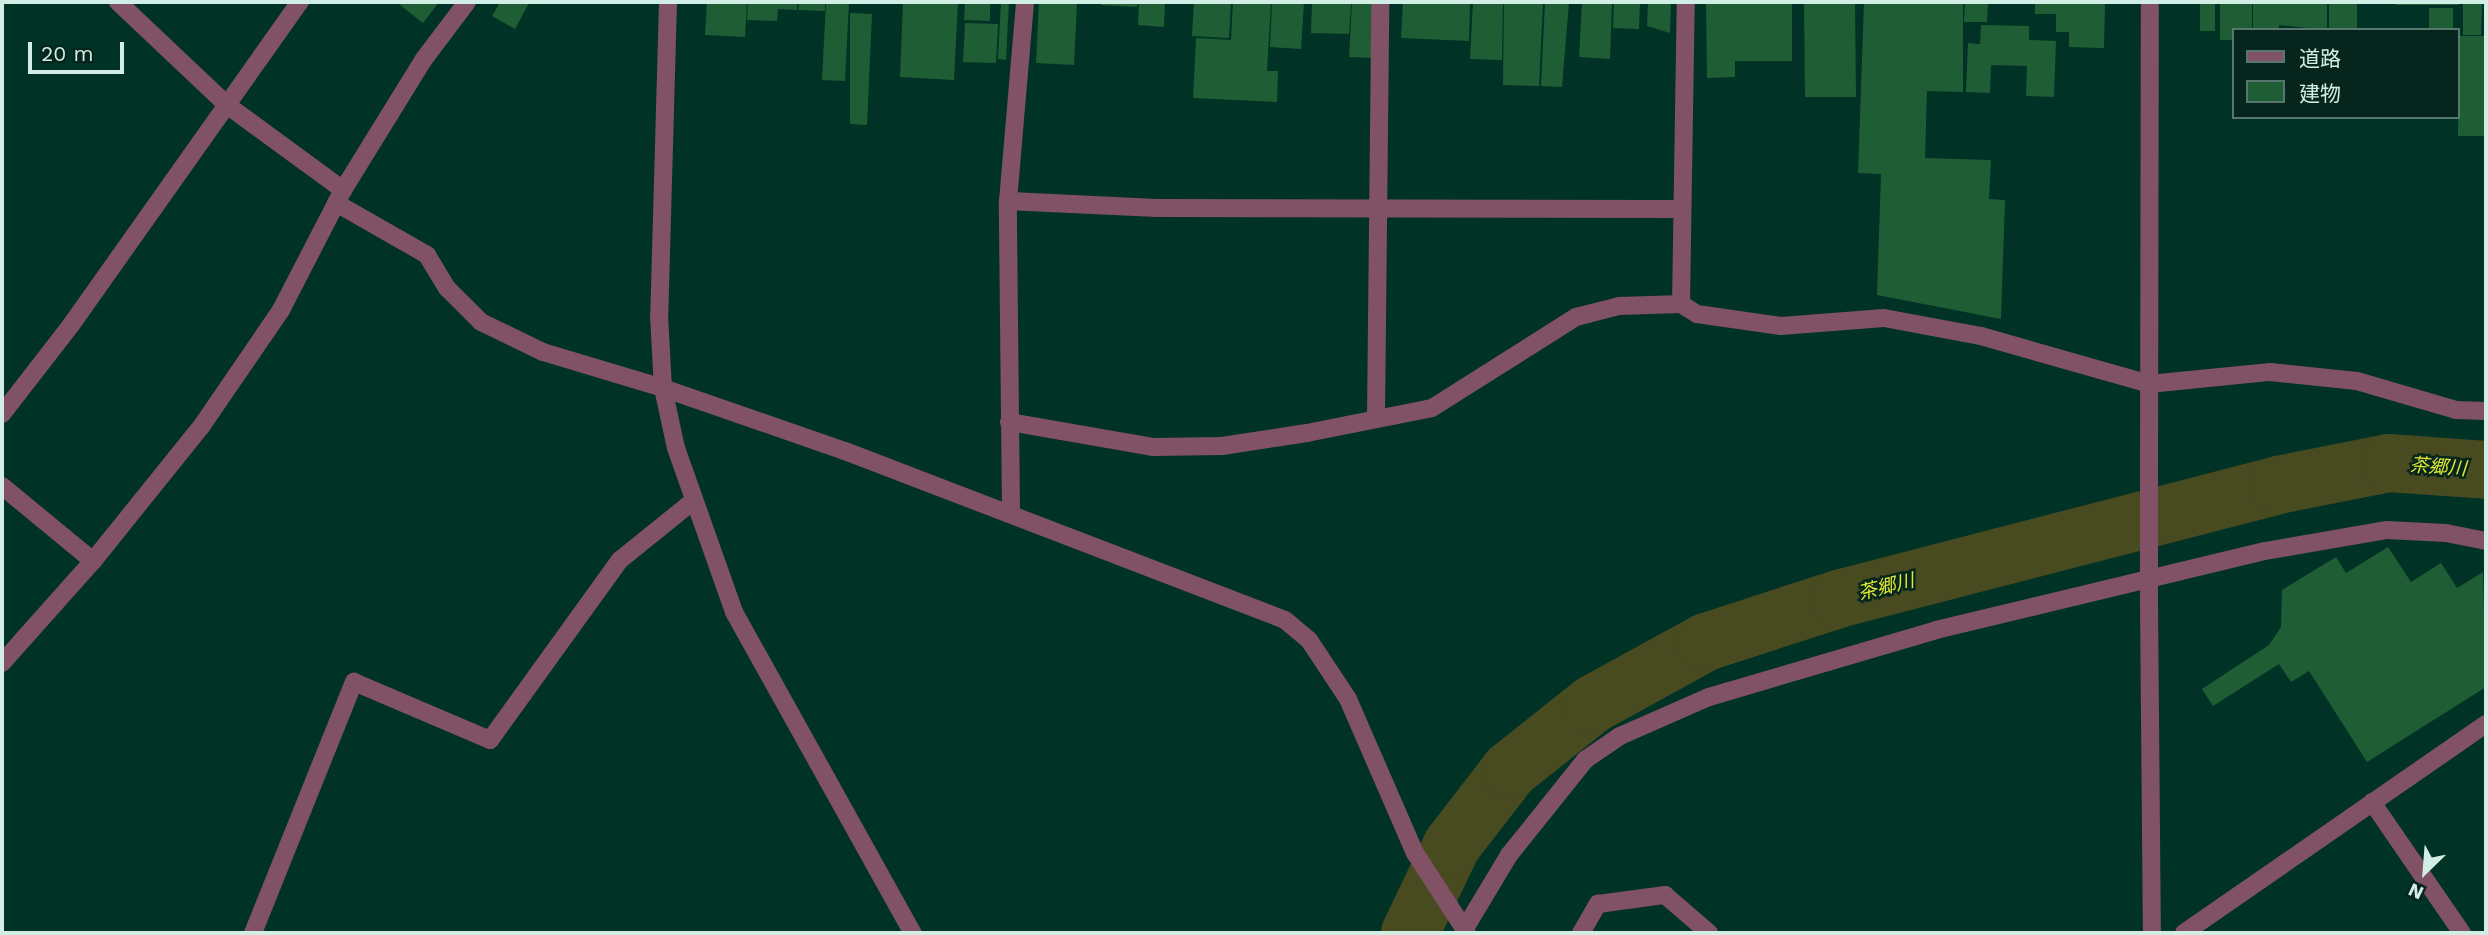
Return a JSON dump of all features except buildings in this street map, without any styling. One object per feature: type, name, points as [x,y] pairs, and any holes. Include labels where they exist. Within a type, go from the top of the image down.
[{"type":"street","points":[[118,2],[227,105],[340,196],[426,255],[447,288],[481,322],[543,352],[663,388],[1011,511],[1178,582],[1285,620],[1309,640],[1348,699],[1415,853],[1465,932],[1509,855],[1585,760],[1620,736],[1709,697],[1936,630],[2265,551],[2387,530],[2446,533],[2486,541]]},
{"type":"street","points":[[2,414],[71,325],[300,2]]},
{"type":"street","points":[[2,663],[93,561],[203,424],[281,310],[340,196],[424,59],[467,2]]},
{"type":"street","points":[[668,2],[661,154],[663,388],[692,502],[734,612],[913,933]]},
{"type":"street","points":[[1011,511],[1008,201],[1025,2]]},
{"type":"street","points":[[1376,417],[1380,2]]},
{"type":"street","points":[[1681,304],[1680,209],[1686,182],[1686,2]]},
{"type":"street","points":[[2150,2],[2149,602],[2152,933]]},
{"type":"street","points":[[1008,201],[1157,208],[1380,206],[1680,209]]},
{"type":"street","points":[[1009,422],[1154,447],[1222,446],[1433,408],[1576,317],[1619,306],[1681,304],[1697,314],[1781,326],[1884,318],[1981,337],[2149,384],[2270,372],[2357,381],[2456,410],[2486,411]]},
{"type":"street","points":[[2,486],[93,561]]},
{"type":"street","points":[[253,933],[354,682],[490,740],[620,560],[692,502]]},
{"type":"street","points":[[2184,933],[2486,724]]},
{"type":"street","points":[[2372,802],[2462,933]]},
{"type":"street","points":[[1581,933],[1598,904],[1665,895],[1709,933]]},
{"type":"waterway","name":"茶郷川","points":[[1410,933],[1452,845],[1510,770],[1593,704],[1706,642],[1838,599],[2278,485],[2389,463],[2486,470]]}]
